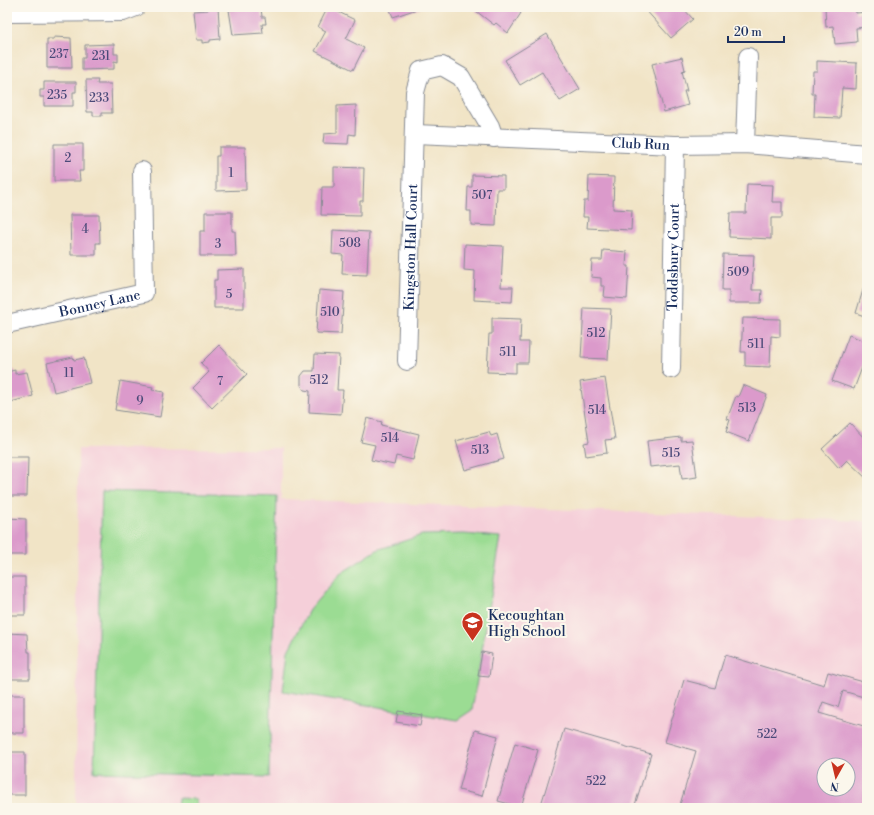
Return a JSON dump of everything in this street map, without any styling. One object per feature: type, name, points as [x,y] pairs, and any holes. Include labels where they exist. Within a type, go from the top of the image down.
[{"type":"street","points":[[7,13],[123,12],[136,7]]},
{"type":"street","points":[[745,144],[748,57]]},
{"type":"street","name":"Kingston Hall Court","points":[[407,361],[416,92],[421,71],[442,66],[461,77],[490,126],[494,138]]},
{"type":"street","name":"Club Run","points":[[415,134],[675,145],[745,144],[867,154]]},
{"type":"street","name":"Toddsbury Court","points":[[671,369],[675,145]]},
{"type":"street","name":"Bonney Lane","points":[[7,324],[144,292],[142,170]]},
{"type":"shaded area","name":"Kecoughtan High School","points":[[281,448],[281,499],[867,521],[867,808],[76,808],[78,449]]},
{"type":"green space","points":[[102,491],[277,496],[269,777],[94,772]]},
{"type":"green space","points":[[464,534],[501,537],[472,710],[457,720],[283,691],[288,651],[309,610],[340,574],[377,550],[422,535]]},
{"type":"green space","points":[[178,798],[196,799],[196,808],[177,808]]},
{"type":"building","points":[[208,7],[218,7],[220,39],[202,43],[202,40],[196,40],[193,11],[208,10]]},
{"type":"building","points":[[328,7],[355,20],[346,39],[364,48],[353,70],[315,51],[326,31],[318,27]]},
{"type":"building","points":[[389,7],[423,7],[393,17]]},
{"type":"building","points":[[476,7],[514,7],[521,13],[508,33],[496,23],[494,25],[476,11],[478,8]]},
{"type":"building","points":[[643,7],[682,7],[693,19],[671,38]]},
{"type":"building","points":[[825,7],[855,7],[856,13],[867,12],[867,27],[856,28],[857,42],[835,44],[833,26],[826,27]]},
{"type":"building","points":[[261,8],[262,17],[265,17],[266,24],[262,24],[263,33],[233,35],[229,10]]},
{"type":"building","points":[[547,34],[580,89],[560,101],[542,72],[520,85],[505,60]]},
{"type":"building","points":[[54,37],[71,38],[72,68],[47,68],[47,39],[54,39]]},
{"type":"building","points":[[114,44],[114,54],[118,54],[118,62],[114,61],[114,69],[82,70],[82,58],[85,58],[85,45]]},
{"type":"building","points":[[682,57],[685,70],[682,71],[687,91],[684,91],[688,105],[664,112],[652,64]]},
{"type":"building","points":[[817,61],[857,63],[856,89],[842,88],[840,118],[814,117],[815,94],[812,94],[813,71],[817,71]]},
{"type":"building","points":[[86,80],[98,80],[97,84],[111,84],[112,113],[102,113],[102,116],[93,116],[93,112],[87,112]]},
{"type":"building","points":[[44,82],[76,82],[76,92],[73,92],[73,106],[44,106],[44,97],[40,97],[40,90],[44,90]]},
{"type":"building","points":[[356,105],[355,135],[349,134],[348,144],[323,143],[324,134],[337,133],[337,106]]},
{"type":"building","points":[[54,144],[83,144],[83,171],[79,171],[80,181],[54,181]]},
{"type":"building","points":[[219,147],[245,147],[246,190],[216,191],[216,156],[219,156]]},
{"type":"building","points":[[334,167],[364,168],[363,201],[360,201],[360,216],[321,215],[322,187],[334,187]]},
{"type":"building","points":[[472,175],[504,176],[504,189],[497,189],[496,226],[471,225],[471,211],[467,211],[468,187],[472,187]]},
{"type":"building","points":[[589,176],[614,177],[613,209],[632,210],[631,230],[587,228],[588,217],[583,217],[584,201],[588,201]]},
{"type":"building","points":[[747,184],[773,185],[772,202],[782,202],[782,218],[771,218],[771,239],[729,237],[730,213],[746,213]]},
{"type":"building","points":[[205,212],[232,212],[232,231],[235,231],[236,256],[200,256],[200,231],[205,231]]},
{"type":"building","points":[[70,215],[99,215],[100,243],[96,243],[96,255],[71,255]]},
{"type":"building","points":[[333,230],[369,232],[367,275],[342,274],[343,255],[332,254]]},
{"type":"building","points":[[465,244],[503,246],[501,287],[513,287],[512,302],[474,300],[475,271],[464,270]]},
{"type":"building","points":[[603,250],[627,252],[626,266],[629,266],[627,299],[604,297],[605,286],[601,286],[601,278],[591,277],[592,260],[602,260]]},
{"type":"building","points":[[723,254],[754,255],[752,290],[762,290],[761,303],[729,303],[729,290],[722,290]]},
{"type":"building","points":[[244,269],[244,308],[214,308],[214,280],[217,280],[217,270]]},
{"type":"building","points":[[867,277],[867,317],[856,313]]},
{"type":"building","points":[[319,290],[344,292],[341,334],[316,333]]},
{"type":"building","points":[[584,308],[611,309],[608,359],[581,358]]},
{"type":"building","points":[[492,318],[521,319],[520,342],[529,342],[528,363],[516,363],[516,373],[487,372],[489,334],[492,334]]},
{"type":"building","points":[[743,318],[780,319],[780,337],[771,336],[770,367],[745,366],[745,352],[741,352]]},
{"type":"building","points":[[849,335],[867,342],[867,354],[854,389],[832,381]]},
{"type":"building","points":[[219,345],[247,374],[212,408],[193,388],[209,372],[201,363]]},
{"type":"building","points":[[315,354],[339,355],[337,390],[343,390],[341,414],[309,412],[310,391],[304,390],[301,385],[301,376],[305,371],[314,371]]},
{"type":"building","points":[[73,357],[74,360],[84,358],[90,383],[54,392],[47,363]]},
{"type":"building","points":[[15,370],[15,374],[27,372],[33,396],[7,403],[7,372]]},
{"type":"building","points":[[605,378],[615,439],[605,440],[607,453],[586,456],[584,443],[589,442],[580,382]]},
{"type":"building","points":[[120,381],[153,387],[152,390],[164,392],[160,417],[115,410]]},
{"type":"building","points":[[743,385],[767,395],[749,441],[726,432],[730,420],[727,419],[736,396],[738,397]]},
{"type":"building","points":[[367,418],[382,422],[381,425],[419,434],[413,460],[396,456],[394,465],[371,460],[375,445],[361,442]]},
{"type":"building","points":[[850,423],[867,441],[867,479],[847,460],[839,468],[822,449]]},
{"type":"building","points":[[489,432],[491,436],[497,434],[504,459],[465,470],[456,441]]},
{"type":"building","points":[[681,437],[681,441],[692,440],[697,477],[682,479],[680,464],[650,467],[647,441]]},
{"type":"building","points":[[7,457],[28,457],[27,496],[7,496]]},
{"type":"building","points":[[7,518],[26,519],[26,555],[7,555]]},
{"type":"building","points":[[7,577],[25,577],[25,615],[7,615]]},
{"type":"building","points":[[7,633],[27,634],[28,652],[30,652],[30,679],[7,679]]},
{"type":"building","points":[[482,652],[492,654],[489,677],[478,676]]},
{"type":"building","points":[[725,655],[824,685],[828,672],[867,683],[867,698],[843,691],[838,707],[823,702],[819,713],[867,727],[867,808],[679,808],[696,751],[665,742],[684,680],[715,688]]},
{"type":"building","points":[[7,695],[24,695],[24,733],[7,733]]},
{"type":"building","points":[[398,711],[422,715],[420,726],[396,722]]},
{"type":"building","points":[[564,729],[651,754],[634,808],[540,808]]},
{"type":"building","points":[[475,730],[498,736],[482,796],[459,790]]},
{"type":"building","points":[[515,743],[538,750],[521,807],[498,801]]},
{"type":"building","points":[[7,752],[25,752],[25,795],[7,795]]},
{"type":"place","name":"Kecoughtan High School","points":[[472,642]]}]
